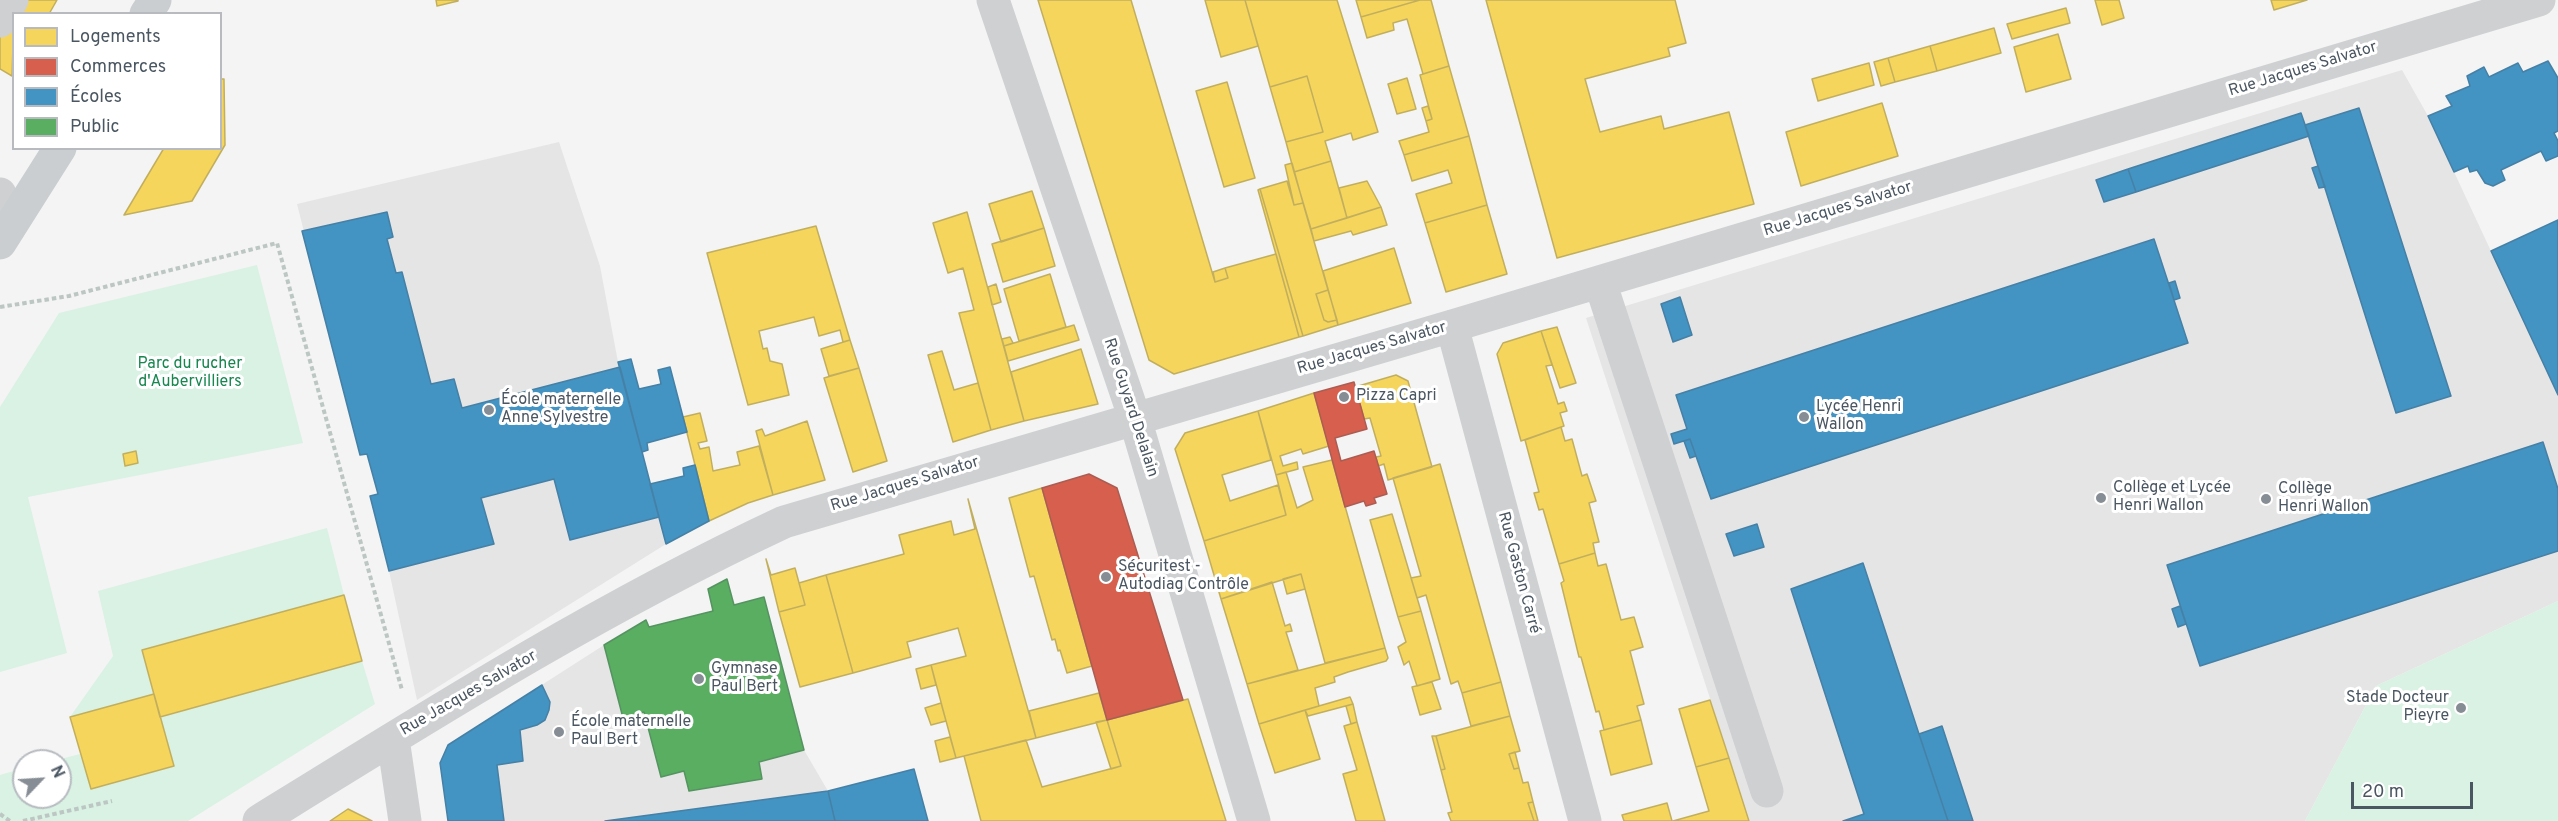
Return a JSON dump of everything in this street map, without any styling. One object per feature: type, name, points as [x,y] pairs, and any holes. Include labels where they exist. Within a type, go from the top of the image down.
[{"type":"main road","points":[[5,234],[59,150]]},
{"type":"street","points":[[0,21],[12,0]]},
{"type":"street","name":"Rue Guyard Delalain","points":[[993,0],[1135,419],[1254,821]]},
{"type":"street","name":"Rue Jacques Salvator","points":[[259,821],[402,733],[633,599],[716,553],[784,522],[1600,282],[2539,0]]},
{"type":"street","points":[[0,194],[5,234]]},
{"type":"street","points":[[1600,282],[1767,791]]},
{"type":"street","name":"Rue Gaston Carré","points":[[1452,326],[1585,821]]},
{"type":"street","points":[[402,733],[405,821]]},
{"type":"path","points":[[0,307],[69,296],[277,243],[402,733]]},
{"type":"path","points":[[22,821],[112,801]]},
{"type":"path","points":[[0,814],[10,821]]},
{"type":"shaded area","name":"Collège et Lycée Henri Wallon","points":[[2402,70],[2428,116],[2558,395],[2558,601],[2376,686],[2305,821],[1750,821],[1586,318]]},
{"type":"shaded area","name":"École maternelle Anne Sylvestre","points":[[559,142],[600,266],[618,362],[666,544],[417,700],[389,571],[378,494],[367,454],[360,455],[297,204]]},
{"type":"shaded area","name":"École maternelle Paul Bert","points":[[604,645],[624,718],[644,712],[662,777],[684,771],[689,790],[762,779],[759,762],[804,750],[828,791],[835,821],[448,821],[440,763],[448,745]]},
{"type":"green space","name":"Parc du rucher d'Aubervilliers","points":[[257,265],[303,443],[28,497],[67,653],[0,672],[0,407],[59,313]]},
{"type":"green space","points":[[327,528],[344,595],[142,650],[154,694],[70,717],[113,656],[98,591]]},
{"type":"green space","name":"Stade Docteur Pieyre","points":[[2558,601],[2558,821],[2305,821],[2376,686]]},
{"type":"green space","points":[[362,661],[375,704],[188,821],[0,821],[0,775],[12,772],[12,809],[72,809],[72,756],[80,754],[91,789],[173,766],[160,717]]},
{"type":"building: Logements","points":[[0,0],[57,0],[50,12],[12,12],[12,76],[0,69]]},
{"type":"building: Logements","points":[[436,0],[458,0],[458,1],[437,6]]},
{"type":"building: Logements","points":[[1038,0],[1131,0],[1215,282],[1228,278],[1225,268],[1276,254],[1299,337],[1174,374],[1149,360]]},
{"type":"building: Logements","points":[[1205,0],[1245,0],[1258,46],[1221,57]]},
{"type":"building: Logements","points":[[1245,0],[1337,0],[1378,132],[1353,140],[1351,133],[1325,141],[1331,161],[1294,172],[1286,142],[1323,132],[1307,76],[1270,87]]},
{"type":"building: Logements","points":[[1356,0],[1420,0],[1361,17]]},
{"type":"building: Logements","points":[[1420,0],[1431,0],[1449,66],[1423,74],[1407,19],[1393,23],[1394,30],[1367,38],[1361,17]]},
{"type":"building: Logements","points":[[1486,0],[1675,0],[1686,43],[1668,48],[1670,56],[1585,79],[1600,132],[1661,116],[1664,129],[1729,112],[1754,204],[1557,258]]},
{"type":"building: Logements","points":[[2095,0],[2119,0],[2124,18],[2102,25]]},
{"type":"building: Logements","points":[[2271,0],[2307,0],[2274,10]]},
{"type":"building: Logements","points":[[2066,8],[2070,23],[2012,39],[2007,24]]},
{"type":"building: Logements","points":[[1994,28],[2001,53],[1937,71],[1930,46]]},
{"type":"building: Logements","points":[[2058,34],[2071,79],[2026,92],[2014,47]]},
{"type":"building: Logements","points":[[1930,46],[1937,71],[1895,82],[1888,58]]},
{"type":"building: Logements","points":[[1888,58],[1895,82],[1881,86],[1874,62]]},
{"type":"building: Logements","points":[[1869,63],[1874,85],[1818,101],[1812,79]]},
{"type":"building: Logements","points":[[1449,66],[1469,136],[1404,155],[1399,141],[1429,132],[1426,121],[1432,119],[1420,75]]},
{"type":"building: Logements","points":[[1307,76],[1323,132],[1286,142],[1270,87]]},
{"type":"building: Logements","points":[[1407,78],[1416,109],[1397,114],[1388,84]]},
{"type":"building: Logements","points":[[222,79],[224,79],[225,145],[192,201],[124,215],[163,150],[222,150]]},
{"type":"building: Logements","points":[[1227,82],[1255,178],[1224,187],[1196,91]]},
{"type":"building: Logements","points":[[1882,103],[1898,156],[1801,186],[1786,132]]},
{"type":"building: Logements","points":[[1428,106],[1432,119],[1426,121],[1422,108]]},
{"type":"building: Logements","points":[[1469,136],[1487,205],[1425,223],[1416,194],[1452,183],[1448,170],[1412,181],[1404,155]]},
{"type":"building: Logements","points":[[1331,161],[1347,218],[1311,229],[1294,172]]},
{"type":"building: Logements","points":[[1292,163],[1303,203],[1294,205],[1285,165]]},
{"type":"building: Logements","points":[[1287,181],[1294,205],[1303,203],[1328,290],[1316,294],[1324,320],[1328,322],[1337,320],[1338,325],[1303,336],[1260,189]]},
{"type":"building: Logements","points":[[1367,181],[1381,207],[1347,218],[1339,188]]},
{"type":"building: Logements","points":[[1260,189],[1303,336],[1299,337],[1258,190]]},
{"type":"building: Logements","points":[[1032,191],[1044,228],[1001,242],[989,204]]},
{"type":"building: Logements","points":[[1487,205],[1507,274],[1446,292],[1425,223]]},
{"type":"building: Logements","points":[[1381,207],[1387,225],[1353,235],[1351,231],[1314,241],[1311,229]]},
{"type":"building: Logements","points":[[967,212],[1024,421],[991,430],[959,313],[974,310],[963,268],[948,273],[933,223]]},
{"type":"building: Logements","points":[[816,226],[850,340],[843,342],[840,330],[819,336],[814,317],[759,331],[763,349],[767,348],[770,361],[782,364],[789,395],[748,405],[707,253]]},
{"type":"building: Logements","points":[[1044,228],[1055,266],[1003,282],[992,244]]},
{"type":"building: Logements","points":[[1394,248],[1411,303],[1338,325],[1323,271]]},
{"type":"building: Logements","points":[[1225,268],[1228,278],[1215,282],[1213,272]]},
{"type":"building: Logements","points":[[1050,274],[1066,327],[1019,341],[1004,289]]},
{"type":"building: Logements","points":[[996,284],[1001,302],[992,305],[988,287]]},
{"type":"building: Logements","points":[[1328,290],[1337,320],[1328,322],[1324,320],[1316,294]]},
{"type":"building: Logements","points":[[1074,325],[1079,340],[1008,361],[1004,346]]},
{"type":"building: Logements","points":[[1557,327],[1576,383],[1560,388],[1541,331]]},
{"type":"building: Logements","points":[[1541,331],[1552,365],[1546,366],[1558,404],[1564,402],[1567,411],[1560,413],[1564,426],[1521,441],[1497,354],[1503,343]]},
{"type":"building: Logements","points":[[1010,337],[1013,343],[1004,346],[1002,339]]},
{"type":"building: Logements","points":[[850,340],[859,368],[829,376],[821,349]]},
{"type":"building: Logements","points":[[1081,349],[1098,404],[1024,421],[1011,372]]},
{"type":"building: Logements","points":[[942,351],[954,390],[978,383],[991,430],[953,442],[928,355]]},
{"type":"building: Logements","points":[[859,368],[887,461],[853,472],[824,378]]},
{"type":"building: Logements","points":[[1396,375],[1408,381],[1432,467],[1388,480],[1384,464],[1378,466],[1376,457],[1381,456],[1370,418],[1364,419],[1355,387]]},
{"type":"building: Logements","points":[[1314,393],[1329,446],[1303,454],[1301,449],[1280,456],[1283,466],[1297,462],[1298,469],[1276,475],[1258,411]]},
{"type":"building: Logements","points":[[1258,411],[1271,460],[1222,475],[1230,501],[1278,485],[1286,515],[1204,541],[1175,449],[1185,433]]},
{"type":"building: Logements","points":[[700,413],[707,441],[698,443],[700,449],[709,447],[713,471],[740,465],[737,452],[759,446],[773,495],[748,503],[709,521],[683,417]]},
{"type":"building: Logements","points":[[807,421],[825,480],[773,495],[756,431],[762,429],[765,436]]},
{"type":"building: Logements","points":[[1561,427],[1565,441],[1572,439],[1582,476],[1587,474],[1596,501],[1589,503],[1599,542],[1593,543],[1595,553],[1559,564],[1543,509],[1539,510],[1534,493],[1539,492],[1525,440]]},
{"type":"building: Logements","points":[[136,451],[138,463],[125,466],[123,454]]},
{"type":"building: Logements","points":[[1332,460],[1385,648],[1325,663],[1301,574],[1221,599],[1204,541],[1286,515],[1276,475],[1286,472],[1297,508],[1313,500],[1303,467]]},
{"type":"building: Logements","points":[[1440,464],[1501,682],[1462,693],[1458,681],[1451,684],[1426,595],[1417,598],[1411,578],[1421,576],[1393,478]]},
{"type":"building: Logements","points":[[1042,488],[1092,666],[1067,673],[1055,639],[1052,640],[1034,576],[1030,577],[1009,498]]},
{"type":"building: Logements","points":[[968,499],[1036,738],[956,758],[931,665],[966,656],[958,628],[907,642],[911,657],[853,673],[826,575],[904,554],[899,535],[951,521],[954,535],[975,529]]},
{"type":"building: Logements","points":[[1392,514],[1421,611],[1398,617],[1370,520]]},
{"type":"building: Logements","points":[[1595,553],[1598,566],[1606,564],[1621,620],[1634,617],[1643,647],[1630,651],[1644,704],[1637,706],[1641,720],[1604,730],[1599,711],[1596,712],[1581,657],[1579,657],[1561,583],[1564,581],[1559,564]]},
{"type":"building: Logements","points":[[766,559],[771,575],[795,568],[805,605],[779,612]]},
{"type":"building: Logements","points":[[1301,574],[1305,589],[1287,594],[1283,579]]},
{"type":"building: Logements","points":[[826,575],[853,673],[800,687],[779,612],[805,605],[799,583]]},
{"type":"building: Logements","points":[[1272,582],[1285,626],[1290,624],[1292,631],[1286,632],[1298,670],[1247,684],[1221,599]]},
{"type":"building: Logements","points":[[344,595],[362,661],[160,717],[142,650]]},
{"type":"building: Logements","points":[[1421,611],[1440,679],[1417,686],[1409,661],[1404,665],[1398,647],[1406,642],[1398,617]]},
{"type":"building: Logements","points":[[1385,648],[1388,658],[1386,661],[1334,677],[1335,682],[1315,688],[1319,706],[1259,724],[1247,684]]},
{"type":"building: Logements","points":[[931,665],[936,685],[921,689],[916,669]]},
{"type":"building: Logements","points":[[1432,682],[1441,709],[1420,715],[1412,687]]},
{"type":"building: Logements","points":[[1501,682],[1510,716],[1471,726],[1462,693]]},
{"type":"building: Logements","points":[[1099,693],[1107,720],[1036,738],[1029,711]]},
{"type":"building: Logements","points":[[154,694],[174,766],[91,789],[70,717]]},
{"type":"building: Logements","points":[[1350,697],[1353,704],[1308,716],[1305,710]]},
{"type":"building: Logements","points":[[1188,699],[1226,821],[981,821],[964,756],[1026,740],[1042,787],[1121,766],[1107,720]]},
{"type":"building: Logements","points":[[1710,700],[1729,758],[1696,767],[1679,709]]},
{"type":"building: Logements","points":[[941,703],[946,721],[931,725],[925,708]]},
{"type":"building: Logements","points":[[1353,704],[1357,722],[1351,724],[1346,706]]},
{"type":"building: Logements","points":[[1305,710],[1320,759],[1275,773],[1259,724]]},
{"type":"building: Logements","points":[[1510,716],[1520,751],[1509,754],[1514,769],[1519,768],[1523,783],[1528,782],[1533,802],[1528,803],[1534,821],[1451,821],[1448,813],[1452,812],[1441,770],[1445,769],[1436,736]]},
{"type":"building: Logements","points":[[1107,720],[1121,766],[1111,769],[1096,722]]},
{"type":"building: Logements","points":[[1641,720],[1652,764],[1611,775],[1600,731]]},
{"type":"building: Logements","points":[[1357,722],[1385,821],[1356,821],[1343,774],[1357,770],[1344,726]]},
{"type":"building: Logements","points":[[1432,736],[1436,736],[1445,769],[1441,770]]},
{"type":"building: Logements","points":[[950,737],[956,758],[940,762],[935,741]]},
{"type":"building: Logements","points":[[1515,752],[1519,768],[1514,769],[1509,754]]},
{"type":"building: Logements","points":[[1729,758],[1749,821],[1673,821],[1709,811],[1696,767]]},
{"type":"building: Logements","points":[[1533,802],[1538,821],[1534,821],[1528,803]]},
{"type":"building: Logements","points":[[1667,803],[1672,821],[1624,821],[1622,815]]},
{"type":"building: Logements","points":[[348,809],[372,821],[330,821]]},
{"type":"building: Commerces","points":[[1354,382],[1367,429],[1335,438],[1341,461],[1374,451],[1387,494],[1374,498],[1376,503],[1366,506],[1364,501],[1345,507],[1314,393]]},
{"type":"building: Commerces","name":"Sécuritest - Autodiag Contrôle","points":[[1089,474],[1117,488],[1183,700],[1107,720],[1042,488]]},
{"type":"building: Écoles","points":[[2548,61],[2558,78],[2558,131],[2554,133],[2558,141],[2558,156],[2546,161],[2541,151],[2501,170],[2505,180],[2493,186],[2485,183],[2477,170],[2470,172],[2468,166],[2454,172],[2428,116],[2452,106],[2446,96],[2470,86],[2467,76],[2484,67],[2489,77],[2518,63],[2523,72]]},
{"type":"building: Écoles","points":[[2359,108],[2451,396],[2396,413],[2305,125]]},
{"type":"building: Écoles","points":[[2301,113],[2309,136],[2136,192],[2128,169]]},
{"type":"building: Écoles","points":[[2318,166],[2325,187],[2319,188],[2312,168]]},
{"type":"building: Écoles","points":[[2128,169],[2136,192],[2104,202],[2096,180]]},
{"type":"building: Écoles","points":[[387,212],[393,237],[387,239],[396,273],[402,272],[431,384],[454,379],[462,408],[620,367],[659,517],[570,540],[554,479],[481,498],[494,544],[389,571],[370,496],[378,494],[367,454],[360,455],[302,231]]},
{"type":"building: Écoles","points":[[2558,220],[2558,395],[2491,251]]},
{"type":"building: Écoles","points":[[2154,239],[2188,343],[1711,499],[1690,439],[1674,444],[1671,434],[1687,429],[1676,395]]},
{"type":"building: Écoles","points":[[2175,281],[2180,298],[2174,300],[2169,283]]},
{"type":"building: Écoles","points":[[1680,297],[1692,335],[1673,342],[1661,304]]},
{"type":"building: Écoles","points":[[631,359],[639,389],[661,384],[658,370],[670,367],[687,432],[647,443],[648,450],[642,452],[618,362]]},
{"type":"building: Écoles","points":[[1690,439],[1696,456],[1690,458],[1684,441]]},
{"type":"building: Écoles","points":[[2543,442],[2558,489],[2558,551],[2200,666],[2167,565]]},
{"type":"building: Écoles","points":[[695,465],[709,521],[666,544],[650,484],[684,476],[683,468]]},
{"type":"building: Écoles","points":[[1757,524],[1764,547],[1734,556],[1726,534]]},
{"type":"building: Écoles","points":[[1863,563],[1948,821],[1843,821],[1864,814],[1791,589]]},
{"type":"building: Écoles","points":[[2180,606],[2186,624],[2178,627],[2172,609]]},
{"type":"building: Écoles","points":[[542,685],[550,702],[549,710],[545,720],[520,730],[523,761],[497,765],[504,821],[448,821],[440,763],[448,745]]},
{"type":"building: Écoles","points":[[1942,726],[1973,821],[1948,821],[1919,734]]},
{"type":"building: Écoles","points":[[914,769],[928,821],[835,821],[828,791]]},
{"type":"building: Écoles","points":[[828,791],[835,821],[605,821]]},
{"type":"building: Public","name":"Gymnase Paul Bert","points":[[727,579],[734,605],[764,597],[804,750],[759,762],[762,779],[689,791],[684,771],[661,777],[644,712],[623,718],[604,645],[646,620],[649,627],[713,611],[708,589]]},
{"type":"place","name":"Pizza Capri","points":[[1344,397]]},
{"type":"place","name":"École maternelle Anne Sylvestre","points":[[489,410]]},
{"type":"place","name":"Lycée Henri Wallon","points":[[1804,417]]},
{"type":"place","name":"Collège et Lycée Henri Wallon","points":[[2101,498]]},
{"type":"place","name":"Collège Henri Wallon","points":[[2266,499]]},
{"type":"place","name":"Sécuritest - Autodiag Contrôle","points":[[1106,577]]},
{"type":"place","name":"Gymnase Paul Bert","points":[[699,679]]},
{"type":"place","name":"Stade Docteur Pieyre","points":[[2461,708]]},
{"type":"place","name":"École maternelle Paul Bert","points":[[559,732]]}]
